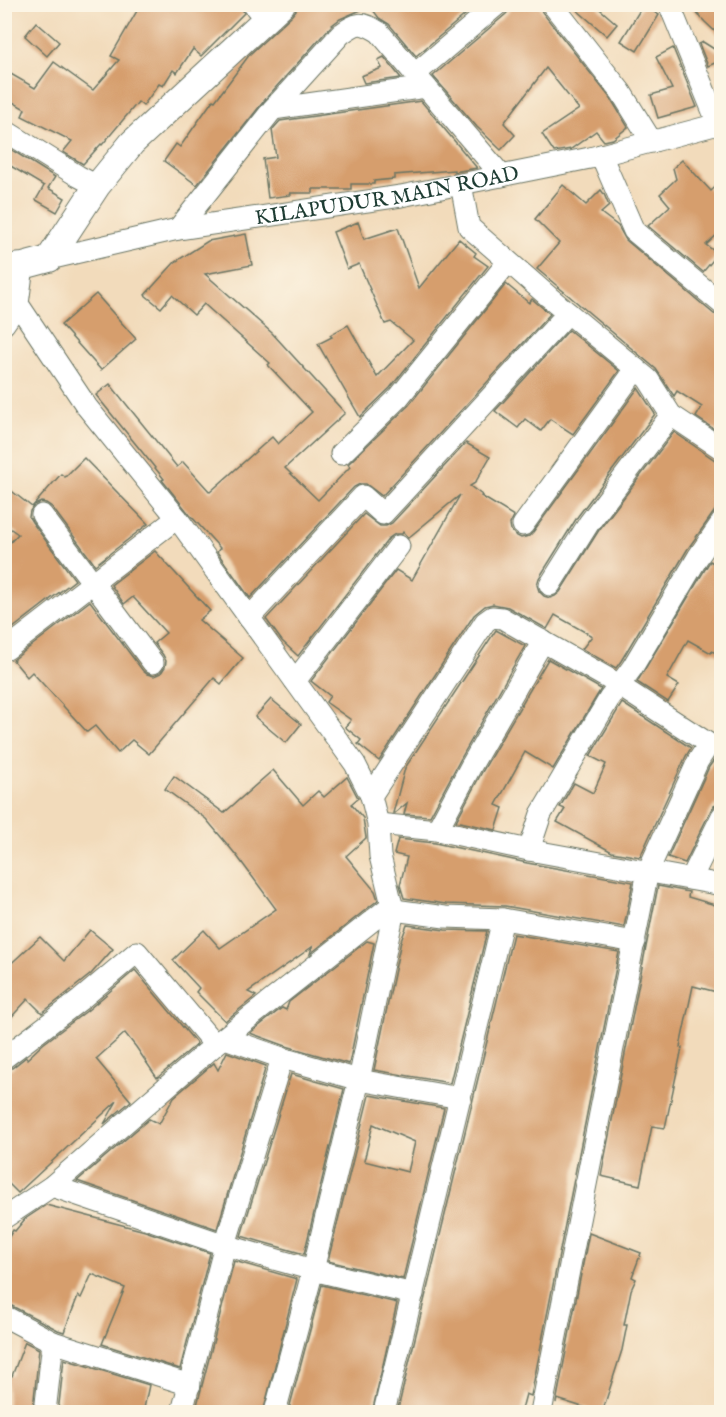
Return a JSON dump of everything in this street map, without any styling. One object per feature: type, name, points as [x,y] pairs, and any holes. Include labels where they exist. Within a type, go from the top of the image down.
[{"type":"main road","points":[[14,267],[49,259],[98,186],[132,143],[267,9]]},
{"type":"street","points":[[273,109],[421,81],[498,4]]},
{"type":"street","points":[[552,4],[621,92],[652,142]]},
{"type":"street","points":[[669,4],[720,124]]},
{"type":"street","points":[[178,229],[273,109],[341,34],[360,23],[379,32],[502,176]]},
{"type":"street","name":"KILAPUDUR MAIN ROAD","points":[[49,259],[178,229],[401,196],[502,176],[600,155],[720,124]]},
{"type":"street","points":[[4,130],[98,186]]},
{"type":"street","points":[[600,155],[634,231],[722,304]]},
{"type":"street","points":[[461,184],[469,227],[568,314],[648,379],[671,415],[722,449]]},
{"type":"street","points":[[341,454],[399,397],[508,262]]},
{"type":"street","points":[[14,267],[18,304],[87,407],[177,518],[355,764],[371,796],[378,824],[380,856],[393,908],[359,1080],[313,1270],[275,1413]]},
{"type":"street","points":[[4,324],[18,304]]},
{"type":"street","points":[[249,618],[363,496],[383,514],[568,314]]},
{"type":"street","points":[[523,525],[636,369]]},
{"type":"street","points":[[550,585],[589,523],[671,415]]},
{"type":"street","points":[[42,515],[153,663]]},
{"type":"street","points":[[7,649],[177,518]]},
{"type":"street","points":[[530,850],[541,814],[609,699],[632,668],[698,557],[722,522]]},
{"type":"street","points":[[295,681],[399,546]]},
{"type":"street","points":[[371,796],[485,622],[492,616],[502,618],[543,641],[619,686],[709,744],[698,761],[648,871],[541,1413]]},
{"type":"street","points":[[437,830],[543,641]]},
{"type":"street","points":[[691,879],[722,816]]},
{"type":"street","points":[[378,824],[437,830],[530,850],[722,885]]},
{"type":"street","points":[[7,1211],[52,1186],[220,1042],[393,908],[446,917],[503,919],[634,942]]},
{"type":"street","points":[[384,1413],[503,919]]},
{"type":"street","points":[[4,1058],[80,1000],[137,952],[220,1042],[359,1080],[460,1098]]},
{"type":"street","points":[[182,1413],[225,1245],[282,1058]]},
{"type":"street","points":[[52,1186],[225,1245],[313,1270],[413,1294]]},
{"type":"street","points":[[4,1316],[53,1342],[190,1385]]},
{"type":"street","points":[[45,1413],[53,1342]]},
{"type":"building","points":[[141,4],[240,4],[244,13],[201,56],[193,49],[177,73],[173,70],[163,86],[159,84],[143,106],[138,102],[83,164],[63,152],[72,141],[22,116],[25,109],[4,97],[4,70],[35,88],[54,62],[93,90],[119,60],[111,56]]},
{"type":"building","points":[[301,4],[478,4],[416,56],[370,6],[340,19],[268,96],[197,185],[164,161],[176,144],[180,147],[213,100],[215,101],[250,54]]},
{"type":"building","points":[[510,4],[539,4],[542,12],[611,99],[628,127],[613,139],[604,141],[596,131],[571,149],[554,152],[542,134],[579,109],[546,68],[504,123],[515,135],[501,150],[477,127],[433,76],[506,14],[510,9]]},
{"type":"building","points":[[570,4],[594,4],[617,24],[607,36]]},
{"type":"building","points":[[688,4],[722,4],[722,38],[705,22]]},
{"type":"building","points":[[643,5],[659,15],[637,51],[621,41]]},
{"type":"building","points":[[36,22],[59,42],[47,56],[25,36]]},
{"type":"building","points":[[703,42],[722,54],[722,60],[708,66],[699,44]]},
{"type":"building","points":[[673,48],[697,107],[658,118],[651,95],[672,89],[656,57]]},
{"type":"building","points":[[384,57],[401,78],[364,83],[361,76],[382,68],[378,60]]},
{"type":"building","points":[[421,101],[477,168],[454,172],[454,170],[394,175],[394,179],[374,181],[374,184],[351,184],[351,189],[313,189],[313,193],[290,193],[291,195],[268,198],[263,159],[276,157],[272,130],[280,121]]},
{"type":"building","points":[[4,145],[55,177],[48,188],[65,198],[57,212],[36,200],[44,186],[4,162]]},
{"type":"building","points":[[682,160],[711,191],[722,181],[722,230],[706,245],[718,254],[703,272],[648,226],[670,206],[660,194],[676,179],[673,168]]},
{"type":"building","points":[[563,185],[586,205],[601,190],[609,206],[601,213],[618,226],[626,240],[714,314],[722,316],[722,431],[720,433],[696,417],[702,407],[677,391],[674,396],[656,369],[537,269],[559,243],[535,219]]},
{"type":"building","points":[[358,222],[364,239],[398,228],[419,288],[459,239],[476,253],[474,256],[488,266],[390,388],[360,417],[318,344],[348,325],[377,377],[413,340],[391,322],[385,324],[359,264],[347,269],[333,232]]},
{"type":"building","points":[[246,234],[252,265],[205,274],[272,333],[345,413],[285,468],[318,500],[350,467],[348,464],[409,405],[506,284],[529,303],[532,299],[550,314],[382,496],[366,484],[354,487],[250,598],[217,552],[220,548],[190,515],[96,395],[110,384],[177,467],[183,462],[210,492],[272,437],[278,444],[312,412],[268,365],[270,363],[204,304],[194,315],[172,295],[161,308],[145,295],[175,262],[208,241]]},
{"type":"building","points":[[96,294],[136,339],[101,370],[61,325]]},
{"type":"building","points":[[569,330],[619,371],[573,434],[550,419],[541,431],[525,419],[518,428],[495,411]]},
{"type":"building","points":[[638,388],[655,414],[578,516],[539,578],[537,585],[539,591],[550,598],[560,592],[599,530],[674,432],[715,460],[722,462],[722,500],[687,550],[621,661],[616,668],[582,649],[592,636],[555,615],[547,629],[508,607],[493,604],[485,606],[474,615],[379,761],[358,744],[361,740],[345,727],[351,720],[327,703],[330,696],[311,681],[396,570],[412,580],[460,495],[408,538],[403,532],[389,538],[298,656],[282,641],[266,619],[364,514],[380,526],[392,523],[466,443],[490,457],[475,483],[470,486],[481,496],[514,516],[510,524],[515,535],[521,538],[529,536]]},
{"type":"building","points":[[84,458],[148,524],[95,565],[52,507],[41,502],[34,505],[29,517],[75,580],[4,635],[4,549],[18,534],[4,524],[4,485],[32,507],[61,474],[65,477]]},
{"type":"building","points":[[155,551],[210,611],[199,620],[243,658],[221,684],[214,678],[149,754],[132,740],[118,753],[95,726],[87,732],[32,672],[27,677],[13,660],[90,601],[143,671],[154,676],[161,673],[166,661],[154,643],[166,633],[133,597],[124,604],[111,585]]},
{"type":"building","points":[[710,561],[722,568],[722,656],[712,651],[711,653],[688,640],[667,678],[679,685],[668,702],[637,682]]},
{"type":"building","points":[[496,630],[525,646],[430,816],[404,814],[407,803],[393,813],[405,768]]},
{"type":"building","points":[[548,659],[601,689],[553,769],[525,752],[496,805],[503,808],[496,830],[456,821],[482,772]]},
{"type":"building","points":[[271,699],[301,724],[286,743],[255,717]]},
{"type":"building","points":[[622,703],[691,748],[640,857],[612,852],[557,822],[565,809],[560,807],[574,783],[593,793],[606,764],[590,756]]},
{"type":"building","points":[[719,753],[722,754],[722,803],[711,810],[685,863],[668,857],[709,767]]},
{"type":"building","points":[[273,770],[303,805],[318,791],[324,797],[347,777],[358,798],[351,804],[363,818],[366,838],[346,856],[375,891],[378,900],[310,954],[312,947],[248,992],[256,996],[225,1021],[196,992],[199,988],[173,960],[204,930],[220,948],[276,909],[206,819],[165,789],[174,776],[224,813]]},
{"type":"building","points":[[398,839],[435,843],[527,863],[633,882],[624,927],[505,906],[446,904],[404,898],[400,885],[407,857],[394,854]]},
{"type":"building","points":[[658,886],[689,892],[688,897],[722,907],[722,971],[717,992],[693,986],[665,1128],[652,1126],[640,1185],[601,1176]]},
{"type":"building","points":[[407,925],[445,930],[487,931],[450,1083],[374,1070],[401,941]]},
{"type":"building","points":[[90,930],[113,949],[91,974],[42,1013],[28,999],[4,1025],[4,970],[40,937],[64,961]]},
{"type":"building","points":[[513,934],[619,952],[531,1396],[526,1394],[521,1413],[397,1413]]},
{"type":"building","points":[[367,941],[374,943],[349,1064],[250,1033],[282,1008],[286,1010],[289,1002]]},
{"type":"building","points":[[135,970],[197,1044],[157,1078],[125,1033],[96,1059],[131,1101],[104,1124],[117,1101],[18,1193],[4,1179],[4,1071],[26,1057],[27,1059]]},
{"type":"building","points":[[227,1052],[266,1066],[217,1229],[77,1181],[149,1119],[159,1124],[174,1097],[214,1063],[218,1070]]},
{"type":"building","points":[[291,1074],[344,1089],[304,1254],[241,1236]]},
{"type":"building","points":[[369,1095],[444,1108],[403,1279],[328,1261]],"holes":[[[373,1124],[415,1142],[408,1172],[364,1161]]]},
{"type":"building","points":[[46,1205],[145,1231],[210,1253],[180,1369],[102,1344],[125,1288],[92,1274],[81,1298],[78,1296],[64,1332],[4,1303],[4,1245],[13,1230],[15,1231],[25,1219]]},
{"type":"building","points":[[589,1233],[641,1253],[632,1277],[636,1279],[631,1290],[624,1325],[627,1325],[622,1350],[602,1413],[557,1399],[556,1403]]},
{"type":"building","points":[[234,1261],[297,1279],[263,1413],[195,1413]]},
{"type":"building","points":[[322,1285],[397,1303],[372,1413],[288,1413]]},
{"type":"building","points":[[25,1342],[39,1349],[33,1409],[8,1409],[7,1376],[12,1376]]},
{"type":"building","points":[[64,1359],[149,1385],[143,1413],[58,1413]]}]
